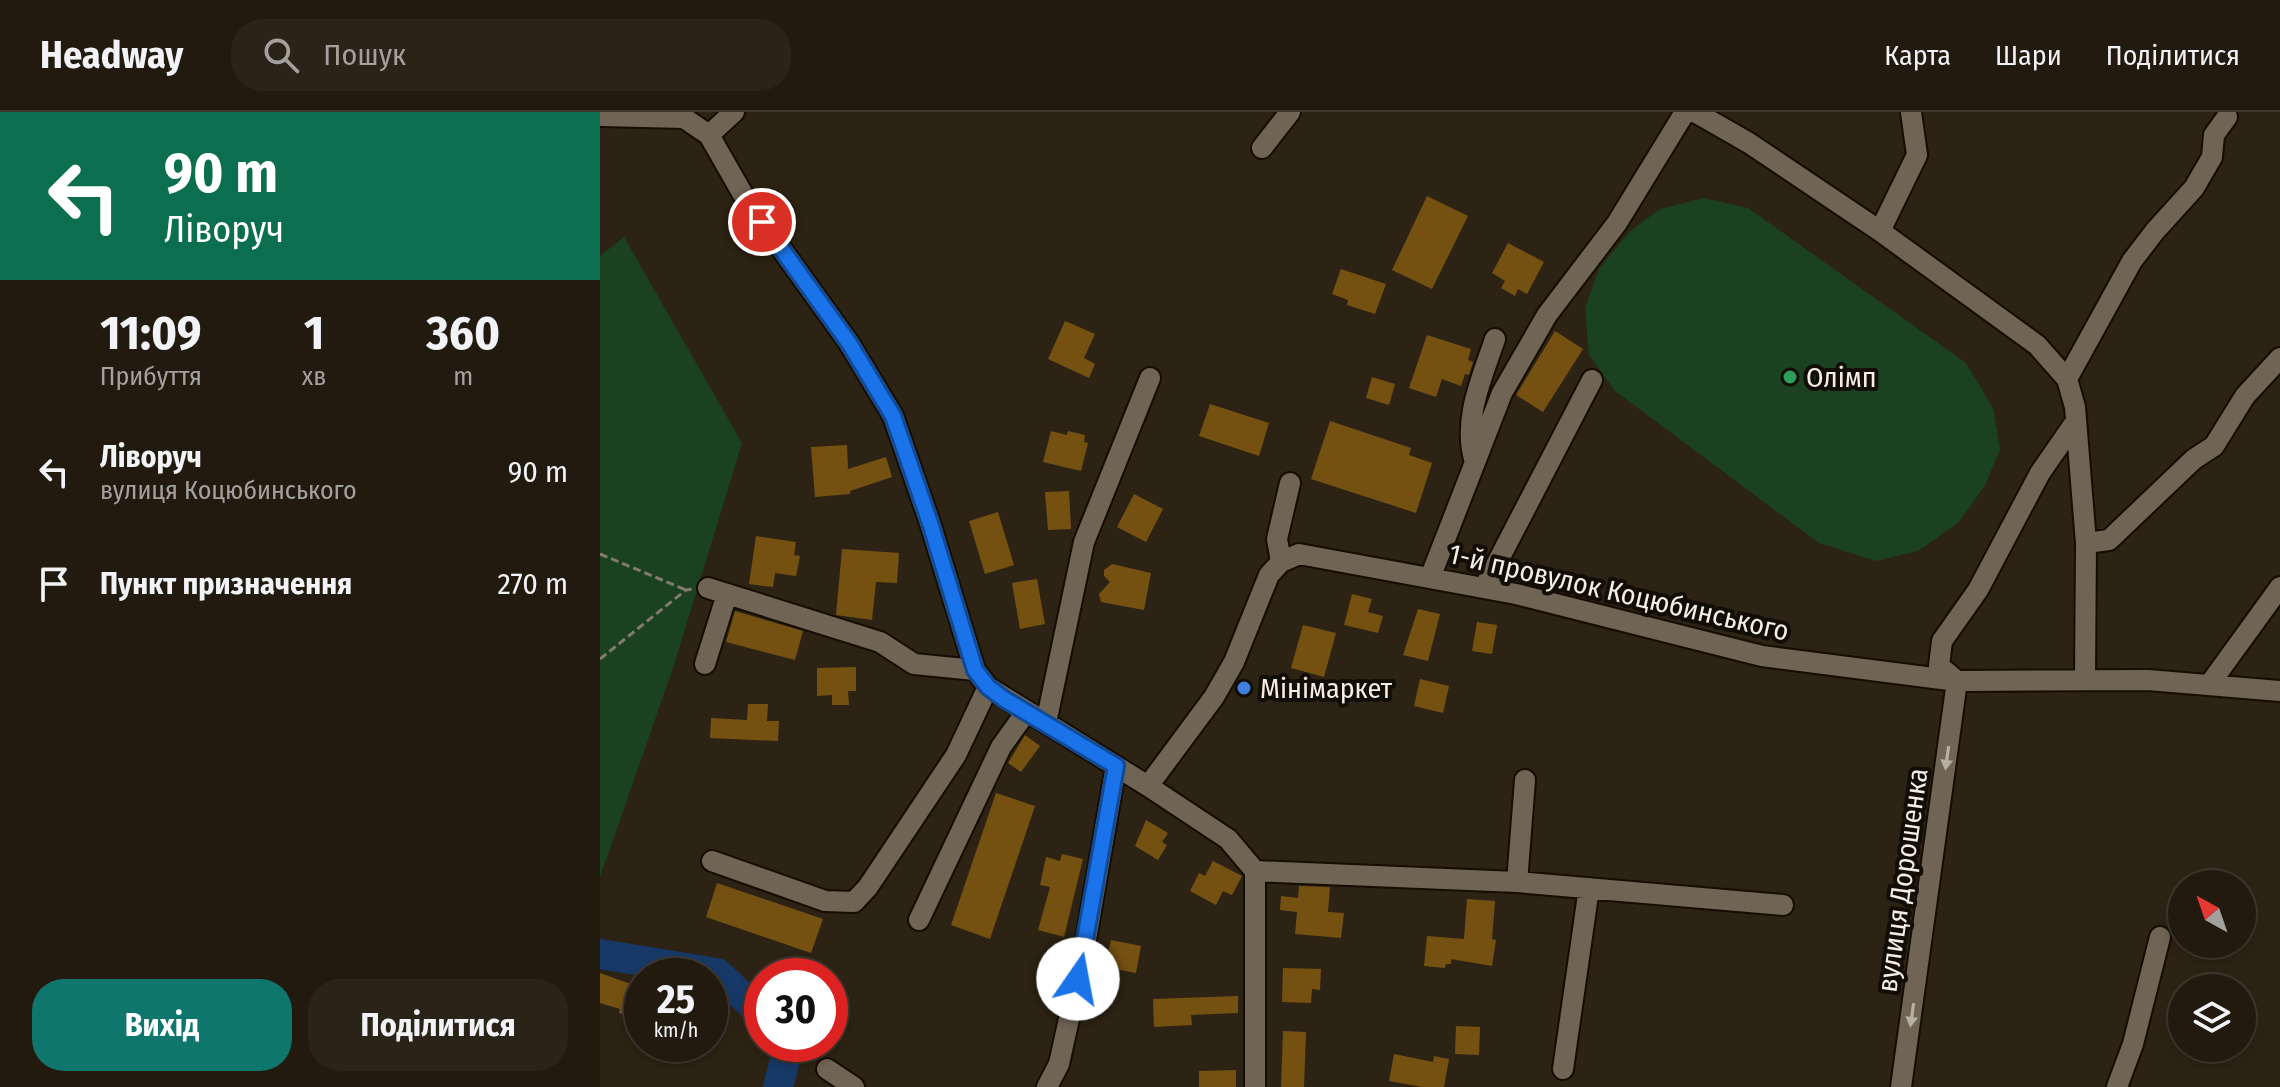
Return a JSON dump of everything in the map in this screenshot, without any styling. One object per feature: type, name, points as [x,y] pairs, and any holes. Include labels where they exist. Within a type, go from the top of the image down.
[{"type":"street","points":[[600,116],[684,118],[705,125],[734,112]]},
{"type":"street","points":[[1262,148],[1290,112]]},
{"type":"street","points":[[1430,578],[1502,393],[1547,315],[1617,223],[1685,112]]},
{"type":"street","points":[[1695,112],[1749,143],[1880,231],[2037,345],[2067,379],[2075,407],[2086,543],[2085,680]]},
{"type":"street","points":[[1880,231],[1917,155],[1911,112]]},
{"type":"street","points":[[2067,379],[2132,261],[2194,188],[2212,157],[2214,135],[2227,117]]},
{"type":"street","points":[[705,125],[745,198],[849,343],[893,416],[975,670],[988,687],[1228,839],[1255,871],[1255,1087]]},
{"type":"street","points":[[1474,459],[1468,438],[1475,396],[1495,339]]},
{"type":"street","points":[[2086,543],[2109,540],[2194,459],[2214,446],[2245,396],[2280,358]]},
{"type":"street","points":[[1046,723],[1084,542],[1150,378]]},
{"type":"street","points":[[1484,588],[1592,380]]},
{"type":"street","points":[[1957,681],[1939,666],[1942,641],[1978,590],[2040,473],[2076,421]]},
{"type":"street","points":[[1148,786],[1214,697],[1234,662],[1269,575],[1281,562],[1277,539],[1290,483]]},
{"type":"street","name":"1-й провулок Коцюбинського","points":[[1281,562],[1299,554],[1484,588],[1762,656],[1957,681],[2148,680],[2280,691]]},
{"type":"street","points":[[2209,685],[2280,587]]},
{"type":"street","points":[[705,664],[718,591],[880,642],[914,664],[975,670]]},
{"type":"street","name":"вулиця Дорошенка","points":[[1901,1087],[1957,681]]},
{"type":"street","points":[[712,861],[825,901],[854,902],[868,887],[956,755],[988,687]]},
{"type":"street","points":[[919,920],[1001,747],[1026,712]]},
{"type":"street","points":[[1047,1087],[1059,1064],[1081,965],[1116,766]]},
{"type":"street","points":[[1517,882],[1525,780]]},
{"type":"street","points":[[1255,871],[1517,882],[1783,905]]},
{"type":"street","points":[[1563,1069],[1589,888]]},
{"type":"street","points":[[2117,1087],[2133,1044],[2160,937]]},
{"type":"street","points":[[827,1069],[854,1087]]},
{"type":"path","points":[[600,554],[686,590],[718,591]]},
{"type":"path","points":[[600,659],[686,590]]},
{"type":"green space","name":"Олімп","points":[[1704,198],[1748,208],[1966,363],[1993,408],[2000,450],[1984,487],[1959,522],[1918,551],[1876,561],[1819,543],[1615,391],[1589,355],[1585,308],[1599,269],[1630,231],[1660,209]]},
{"type":"green space","points":[[624,237],[742,443],[673,668],[600,877],[600,256]]},
{"type":"building","points":[[1427,196],[1468,216],[1432,289],[1392,270]]},
{"type":"building","points":[[1508,243],[1544,262],[1527,294],[1518,289],[1515,296],[1501,288],[1505,281],[1492,273]]},
{"type":"building","points":[[1341,269],[1386,284],[1375,314],[1347,305],[1348,300],[1332,294]]},
{"type":"building","points":[[1065,321],[1095,334],[1084,358],[1095,364],[1089,378],[1048,359]]},
{"type":"building","points":[[1555,331],[1583,349],[1543,412],[1516,395]]},
{"type":"building","points":[[1427,335],[1471,349],[1468,360],[1473,362],[1461,386],[1442,379],[1436,397],[1409,388]]},
{"type":"building","points":[[1372,377],[1395,384],[1389,405],[1366,398]]},
{"type":"building","points":[[1210,404],[1269,423],[1259,456],[1199,436]]},
{"type":"building","points":[[1330,421],[1411,448],[1409,455],[1432,463],[1416,513],[1311,479]]},
{"type":"building","points":[[1051,431],[1085,435],[1084,442],[1088,443],[1081,471],[1043,462]]},
{"type":"building","points":[[847,445],[848,469],[886,457],[892,477],[850,491],[850,494],[815,497],[811,447]]},
{"type":"building","points":[[1069,491],[1071,529],[1048,530],[1045,492]]},
{"type":"building","points":[[1134,494],[1163,509],[1146,542],[1117,527]]},
{"type":"building","points":[[998,512],[1014,565],[985,574],[969,521]]},
{"type":"building","points":[[756,536],[796,542],[794,555],[800,556],[796,576],[775,573],[773,587],[749,584]]},
{"type":"building","points":[[842,549],[899,553],[897,583],[876,582],[872,620],[836,615]]},
{"type":"building","points":[[1112,564],[1151,573],[1144,610],[1101,602],[1099,594],[1110,582],[1104,576],[1104,570]]},
{"type":"building","points":[[1037,579],[1045,624],[1020,629],[1012,583]]},
{"type":"building","points":[[1352,594],[1372,599],[1368,612],[1383,616],[1378,633],[1344,625]]},
{"type":"building","points":[[1418,609],[1440,614],[1428,661],[1403,655]]},
{"type":"building","points":[[735,611],[803,631],[795,660],[726,642]]},
{"type":"building","points":[[1477,622],[1497,625],[1492,654],[1472,651]]},
{"type":"building","points":[[1303,625],[1336,633],[1324,677],[1291,668]]},
{"type":"building","points":[[856,667],[856,691],[848,691],[849,705],[832,705],[832,695],[817,696],[817,668]]},
{"type":"building","points":[[1420,679],[1449,686],[1443,713],[1414,706]]},
{"type":"building","points":[[748,704],[768,704],[767,721],[779,721],[778,741],[710,738],[711,718],[747,720]]},
{"type":"building","points":[[1025,735],[1040,746],[1021,772],[1008,763]]},
{"type":"building","points":[[996,793],[1035,806],[990,939],[951,925]]},
{"type":"building","points":[[1146,820],[1168,833],[1162,842],[1167,845],[1158,860],[1135,846]]},
{"type":"building","points":[[1062,854],[1083,859],[1064,937],[1038,930],[1050,887],[1040,885],[1046,857],[1060,861]]},
{"type":"building","points":[[1213,861],[1242,876],[1232,895],[1223,891],[1216,905],[1190,891],[1199,873],[1205,876]]},
{"type":"building","points":[[717,883],[823,919],[811,953],[706,917]]},
{"type":"building","points":[[1299,886],[1330,887],[1328,912],[1344,913],[1341,938],[1295,934],[1297,912],[1280,910],[1281,896],[1298,898]]},
{"type":"building","points":[[1467,899],[1495,901],[1492,939],[1496,940],[1492,966],[1451,959],[1451,964],[1446,964],[1445,968],[1424,966],[1427,936],[1464,939]]},
{"type":"building","points":[[1111,940],[1141,946],[1136,973],[1105,967]]},
{"type":"building","points":[[1283,968],[1321,969],[1320,990],[1312,989],[1311,1003],[1282,1002]]},
{"type":"building","points":[[600,973],[624,982],[624,1015],[619,1013],[620,1009],[600,1003]]},
{"type":"building","points":[[1238,996],[1238,1013],[1191,1015],[1192,1025],[1154,1027],[1153,999]]},
{"type":"building","points":[[1456,1026],[1480,1027],[1479,1055],[1455,1054]]},
{"type":"building","points":[[1283,1031],[1306,1032],[1304,1087],[1281,1087]]},
{"type":"building","points":[[1394,1054],[1433,1062],[1434,1056],[1449,1059],[1444,1087],[1389,1081]]},
{"type":"building","points":[[1236,1070],[1236,1087],[1199,1087],[1199,1071]]},
{"type":"waterway","points":[[600,954],[717,973],[744,998]]},
{"type":"waterway","points":[[778,1087],[784,1062]]},
{"type":"place","name":"Олімп","points":[[1790,377]]},
{"type":"place","name":"Мінімаркет","points":[[1244,688]]},
{"type":"route","points":[[762,222],[849,343],[893,416],[975,670],[988,687],[1004,699],[1116,766],[1078,979]]}]
